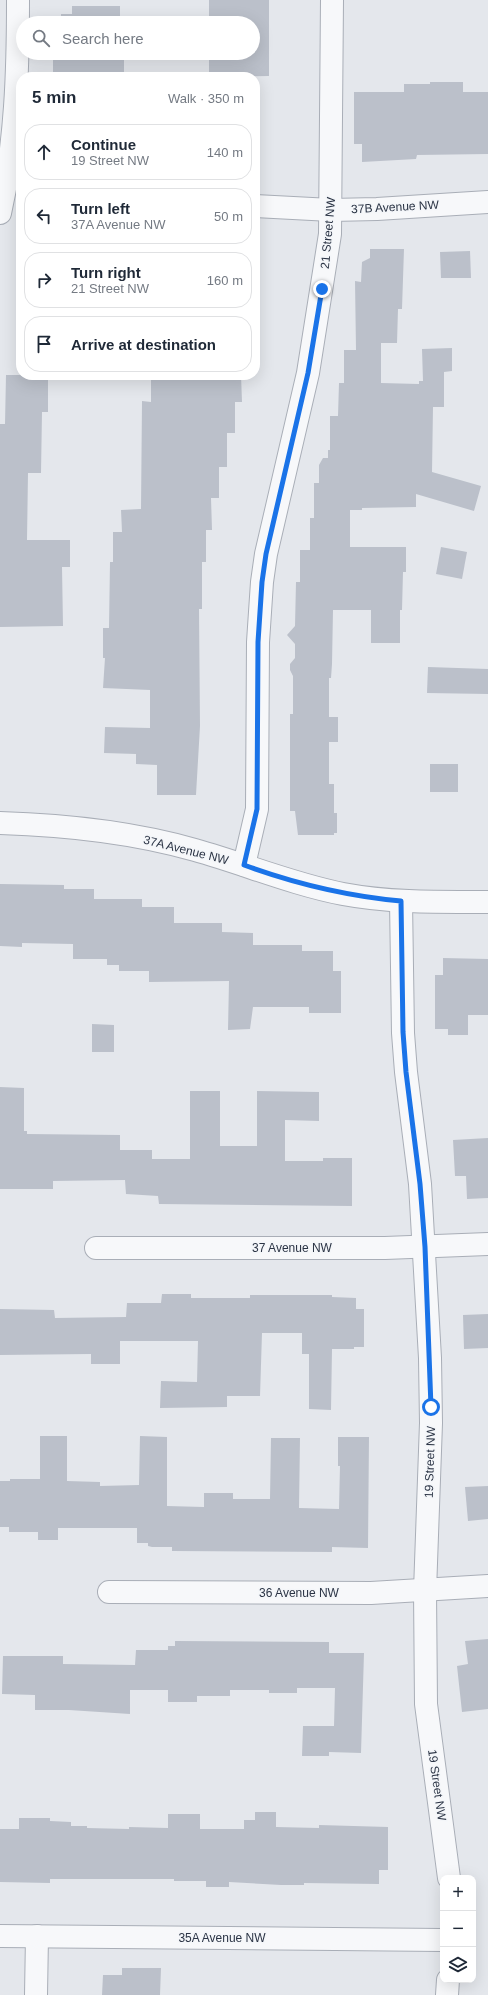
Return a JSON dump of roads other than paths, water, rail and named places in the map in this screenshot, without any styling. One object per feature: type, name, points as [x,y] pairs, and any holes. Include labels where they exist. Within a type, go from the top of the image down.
[{"type":"street","points":[[18,0],[18,16]]},
{"type":"street","name":"21 Street NW","points":[[244,865],[253,834],[258,804],[258,642],[262,582],[266,554],[308,373],[330,234],[332,0]]},
{"type":"street","points":[[18,60],[18,72]]},
{"type":"street","points":[[6,199],[16,99]]},
{"type":"street","name":"37B Avenue NW","points":[[260,206],[331,210],[377,209],[488,202]]},
{"type":"street","name":"37A Avenue NW","points":[[0,823],[56,826],[132,837],[193,850],[320,889],[365,897],[401,901],[488,902]]},
{"type":"street","name":"19 Street NW","points":[[401,901],[403,1032],[406,1072],[418,1156],[425,1247],[431,1423],[425,1591],[426,1697],[429,1730],[449,1875]]},
{"type":"street","name":"37 Avenue NW","points":[[96,1248],[425,1247],[488,1244]]},
{"type":"street","name":"36 Avenue NW","points":[[109,1592],[371,1593],[425,1591],[488,1586]]},
{"type":"street","name":"35A Avenue NW","points":[[0,1936],[440,1940]]},
{"type":"street","points":[[36,1995],[37,1936]]},
{"type":"street","points":[[447,1995],[448,1983]]}]
